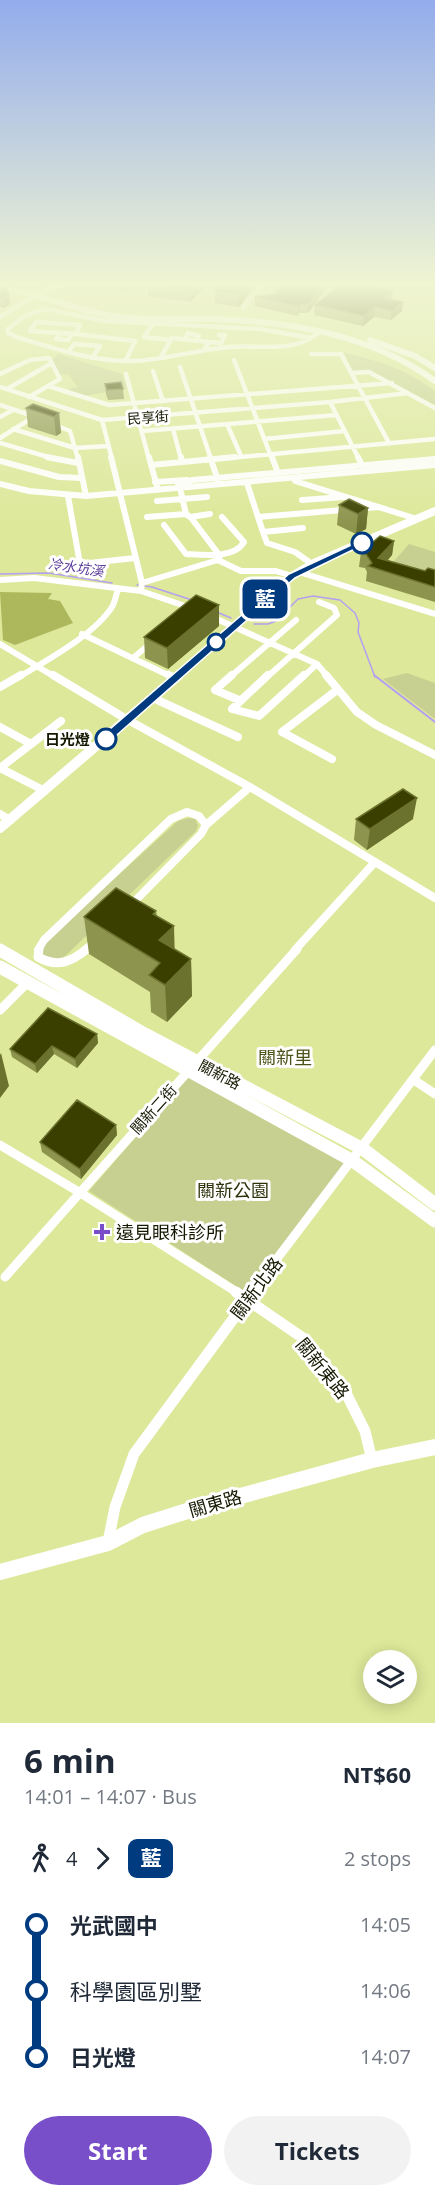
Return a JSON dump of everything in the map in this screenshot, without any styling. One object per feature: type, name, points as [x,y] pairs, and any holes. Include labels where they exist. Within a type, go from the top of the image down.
[{"type":"street","points":[[0,374],[18,364]]},
{"type":"street","points":[[7,389],[45,364]]},
{"type":"street","points":[[29,397],[60,379],[52,364]]},
{"type":"street","points":[[236,364],[280,480]]},
{"type":"street","points":[[347,364],[389,443]]},
{"type":"street","points":[[409,364],[435,377]]},
{"type":"street","points":[[180,367],[219,484]]},
{"type":"street","points":[[422,370],[435,381]]},
{"type":"street","points":[[153,371],[163,401]]},
{"type":"street","points":[[351,372],[369,372],[435,408]]},
{"type":"street","points":[[126,374],[158,490]]},
{"type":"street","points":[[48,386],[109,405],[392,383]]},
{"type":"street","name":"民享街","points":[[0,387],[102,420],[330,402],[408,393]]},
{"type":"street","points":[[330,402],[364,469]]},
{"type":"street","points":[[46,409],[54,404]]},
{"type":"street","points":[[0,405],[36,415],[70,431],[86,496]]},
{"type":"street","points":[[0,417],[13,410]]},
{"type":"street","points":[[0,438],[36,415]]},
{"type":"street","points":[[142,431],[337,415]]},
{"type":"street","points":[[102,420],[142,583],[141,591]]},
{"type":"street","points":[[228,424],[241,456]]},
{"type":"street","points":[[13,429],[75,448],[108,446]]},
{"type":"street","points":[[174,429],[182,462]]},
{"type":"street","points":[[264,439],[345,431]]},
{"type":"street","points":[[151,465],[435,439]]},
{"type":"street","points":[[0,443],[45,457],[78,463]]},
{"type":"street","points":[[0,484],[29,491],[86,496],[280,480],[435,459]]},
{"type":"street","points":[[0,461],[59,477],[82,478]]},
{"type":"street","points":[[155,482],[435,465]]},
{"type":"street","points":[[288,479],[317,486],[417,519]]},
{"type":"street","points":[[178,488],[192,480]]},
{"type":"street","points":[[247,483],[267,543],[295,552],[312,564]]},
{"type":"street","points":[[317,486],[327,511]]},
{"type":"street","points":[[178,488],[186,514]]},
{"type":"street","points":[[68,496],[80,564],[135,558]]},
{"type":"street","points":[[302,500],[348,496]]},
{"type":"street","points":[[157,501],[207,497]]},
{"type":"street","points":[[258,517],[379,507]]},
{"type":"street","points":[[0,828],[295,574],[312,564],[435,511]]},
{"type":"street","points":[[147,517],[186,514],[190,517],[210,514]]},
{"type":"street","points":[[142,583],[219,558],[240,546],[244,542],[222,517]]},
{"type":"street","points":[[192,519],[219,558]]},
{"type":"street","points":[[164,525],[186,554],[219,558],[241,571],[276,571],[295,574],[435,614]]},
{"type":"street","points":[[263,532],[303,528]]},
{"type":"street","points":[[0,579],[34,578],[141,591],[194,609],[185,616]]},
{"type":"street","points":[[0,687],[82,634],[111,609],[118,589]]},
{"type":"street","points":[[316,664],[259,716],[232,709],[239,700],[337,615],[334,608],[319,602]]},
{"type":"street","points":[[204,613],[316,664],[357,712],[376,725],[435,755]]},
{"type":"street","points":[[239,700],[214,690],[296,621]]},
{"type":"street","points":[[82,634],[175,678]]},
{"type":"street","points":[[132,658],[159,637]]},
{"type":"street","points":[[0,644],[38,664],[128,720],[250,787],[435,898]]},
{"type":"street","points":[[333,759],[282,732],[337,690]]},
{"type":"street","points":[[153,698],[238,737]]},
{"type":"street","points":[[45,791],[0,768],[61,721]]},
{"type":"street","points":[[0,727],[31,744]]},
{"type":"street","points":[[123,913],[201,834],[206,825],[250,787]]},
{"type":"street","points":[[59,965],[34,962],[44,940],[171,819],[188,812],[200,816],[206,825]]},
{"type":"street","points":[[0,814],[10,820]]},
{"type":"street","name":"關新二街","points":[[5,1277],[375,862]]},
{"type":"street","points":[[48,976],[59,965],[79,955],[99,937]]},
{"type":"street","name":"關新路","points":[[0,950],[34,962],[48,976],[143,1033],[191,1066],[353,1161],[435,1221]]},
{"type":"street","name":"關新路","points":[[0,967],[191,1066],[363,1149],[435,1204]]},
{"type":"street","points":[[0,1010],[28,982]]},
{"type":"street","name":"關新北路","points":[[108,1543],[115,1507],[134,1454],[247,1299],[363,1149],[435,1050]]},
{"type":"street","points":[[414,1080],[435,1094]]},
{"type":"street","name":"關新東路","points":[[0,1145],[79,1192],[247,1299],[306,1340],[346,1393],[365,1431],[372,1460]]},
{"type":"street","name":"關東路","points":[[0,1572],[108,1543],[143,1525],[372,1460],[435,1447]]},
{"type":"green space","points":[[54,364],[91,364],[122,374],[127,389],[82,396],[66,390],[78,387],[68,374],[59,375]]},
{"type":"green space","points":[[350,364],[384,364],[403,372],[435,391],[435,405],[370,371],[353,371]]},
{"type":"green space","points":[[409,544],[435,552],[435,583],[388,568]]},
{"type":"green space","points":[[0,592],[52,593],[48,599],[60,601],[73,623],[15,645],[3,640]]},
{"type":"green space","points":[[407,673],[435,683],[435,719],[383,679]]},
{"type":"green space","points":[[195,819],[198,825],[196,831],[63,958],[56,962],[37,952],[41,945],[178,821]]},
{"type":"green space","name":"關新公園","points":[[189,1076],[348,1161],[256,1299],[89,1191]]},
{"type":"building","points":[[121,382],[123,389],[107,390],[105,384]]},
{"type":"building","points":[[33,404],[59,413],[54,417],[26,408]]},
{"type":"building","points":[[349,499],[368,508],[358,514],[339,505]]},
{"type":"building","points":[[380,536],[394,541],[378,558],[425,571],[428,568],[435,570],[435,587],[368,566],[372,563],[366,554],[361,552]]},
{"type":"building","points":[[256,579],[263,581],[256,587],[249,585]]},
{"type":"building","points":[[196,595],[219,605],[167,648],[144,637]]},
{"type":"building","points":[[403,789],[417,798],[370,829],[356,819]]},
{"type":"building","points":[[116,888],[156,911],[153,914],[174,926],[159,940],[191,959],[165,985],[149,975],[160,963],[84,917]]},
{"type":"building","points":[[48,1008],[97,1034],[75,1059],[52,1046],[35,1064],[10,1049]]},
{"type":"building","points":[[77,1100],[116,1125],[80,1169],[40,1142]]},
{"type":"waterway","name":"冷水坑溪","points":[[0,574],[49,573],[112,583]]},
{"type":"waterway","name":"冷水坑溪","points":[[137,585],[152,587],[192,600]]},
{"type":"waterway","name":"冷水坑溪","points":[[254,624],[268,624],[276,621],[298,599],[313,596],[340,600],[355,613],[359,623],[358,632],[374,675]]},
{"type":"waterway","name":"冷水坑溪","points":[[219,613],[231,618]]},
{"type":"waterway","name":"冷水坑溪","points":[[374,675],[435,722]]},
{"type":"bus line","name":"藍","points":[[106,739],[292,576],[314,563],[362,543]]},
{"type":"place","name":"日光燈","points":[[106,739]]},
{"type":"place","name":"遠見眼科診所","points":[[102,1232]]},
{"type":"district","name":"關新里","points":[[285,1057]]}]
